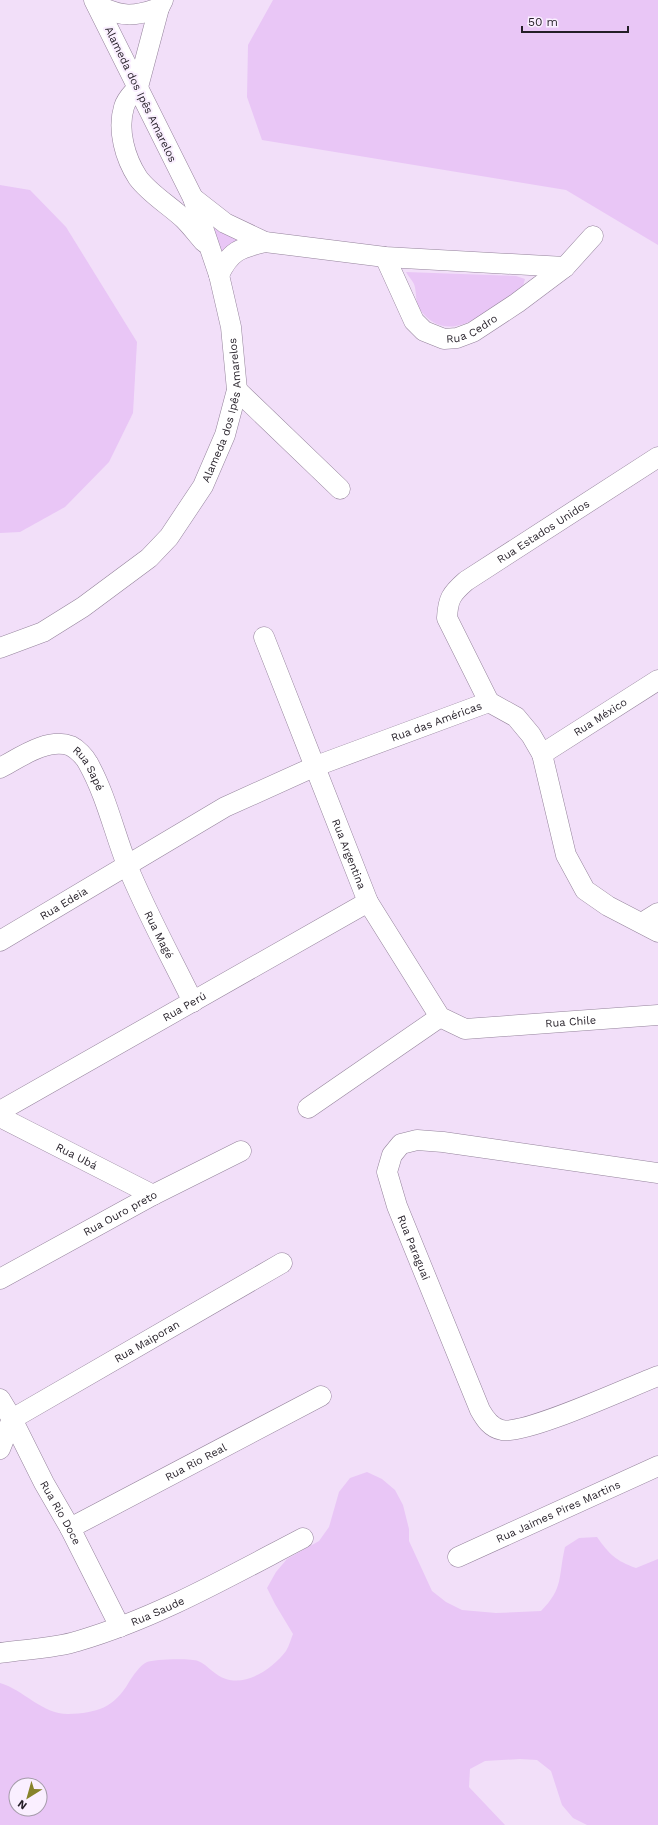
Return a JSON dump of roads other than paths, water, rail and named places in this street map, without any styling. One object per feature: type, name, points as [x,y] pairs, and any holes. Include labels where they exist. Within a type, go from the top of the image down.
[{"type":"street","points":[[96,3],[113,13],[131,15],[145,13],[161,4]]},
{"type":"street","name":"Alameda dos Ipês Amarelos","points":[[0,648],[43,632],[83,607],[149,558],[169,537],[203,486],[225,435],[237,390],[231,327],[219,275],[193,198],[96,3]]},
{"type":"street","points":[[161,4],[138,87],[130,96],[124,107],[122,128],[123,139],[130,162],[138,178],[163,202],[183,218],[210,248]]},
{"type":"street","points":[[193,198],[225,223],[265,242],[385,257],[565,267]]},
{"type":"street","name":"Rua Cedro","points":[[385,257],[414,321],[424,331],[444,340],[457,338],[473,332],[517,303],[565,267],[593,236]]},
{"type":"street","points":[[219,275],[224,263],[232,254],[243,247],[265,242]]},
{"type":"street","points":[[237,390],[340,489]]},
{"type":"street","name":"Rua Estados Unidos","points":[[489,702],[446,618],[447,606],[452,592],[466,581],[658,457]]},
{"type":"street","name":"Rua Argentina","points":[[264,637],[316,766],[368,902],[440,1017]]},
{"type":"street","name":"Rua México","points":[[542,754],[658,680]]},
{"type":"street","name":"Rua das Américas","points":[[127,866],[225,807],[316,766],[489,702],[516,717],[531,735],[542,754],[566,855],[585,890],[596,898],[653,923]]},
{"type":"street","name":"Rua Sapé","points":[[0,768],[22,756],[45,747],[59,744],[70,746],[78,752],[88,762],[100,789],[127,866]]},
{"type":"street","name":"Rua Edeia","points":[[0,941],[127,866]]},
{"type":"street","name":"Rua Magé","points":[[127,866],[193,1002]]},
{"type":"street","name":"Rua Perú","points":[[0,1111],[368,902]]},
{"type":"street","name":"Rua Chile","points":[[440,1017],[465,1029],[658,1015]]},
{"type":"street","points":[[308,1108],[440,1017]]},
{"type":"street","name":"Rua Ubá","points":[[0,1117],[153,1195]]},
{"type":"street","name":"Rua Paraguai","points":[[658,1173],[443,1142],[417,1140],[401,1144],[392,1155],[387,1172],[397,1206],[480,1410],[485,1420],[494,1427],[502,1430],[512,1430],[537,1425],[658,1376]]},
{"type":"street","name":"Rua Ouro preto","points":[[0,1279],[153,1195],[241,1151]]},
{"type":"street","name":"Rua Maiporan","points":[[12,1419],[282,1263]]},
{"type":"street","name":"Rua Rio Real","points":[[70,1528],[321,1396]]},
{"type":"street","name":"Rua Rio Doce","points":[[0,1400],[12,1419],[44,1482],[70,1528],[120,1627]]},
{"type":"street","points":[[0,1449],[12,1419]]},
{"type":"street","name":"Rua Jaimes Pires Martins","points":[[458,1557],[658,1466]]},
{"type":"street","name":"Rua Saude","points":[[0,1653],[77,1642],[120,1627],[176,1603],[303,1538]]}]
